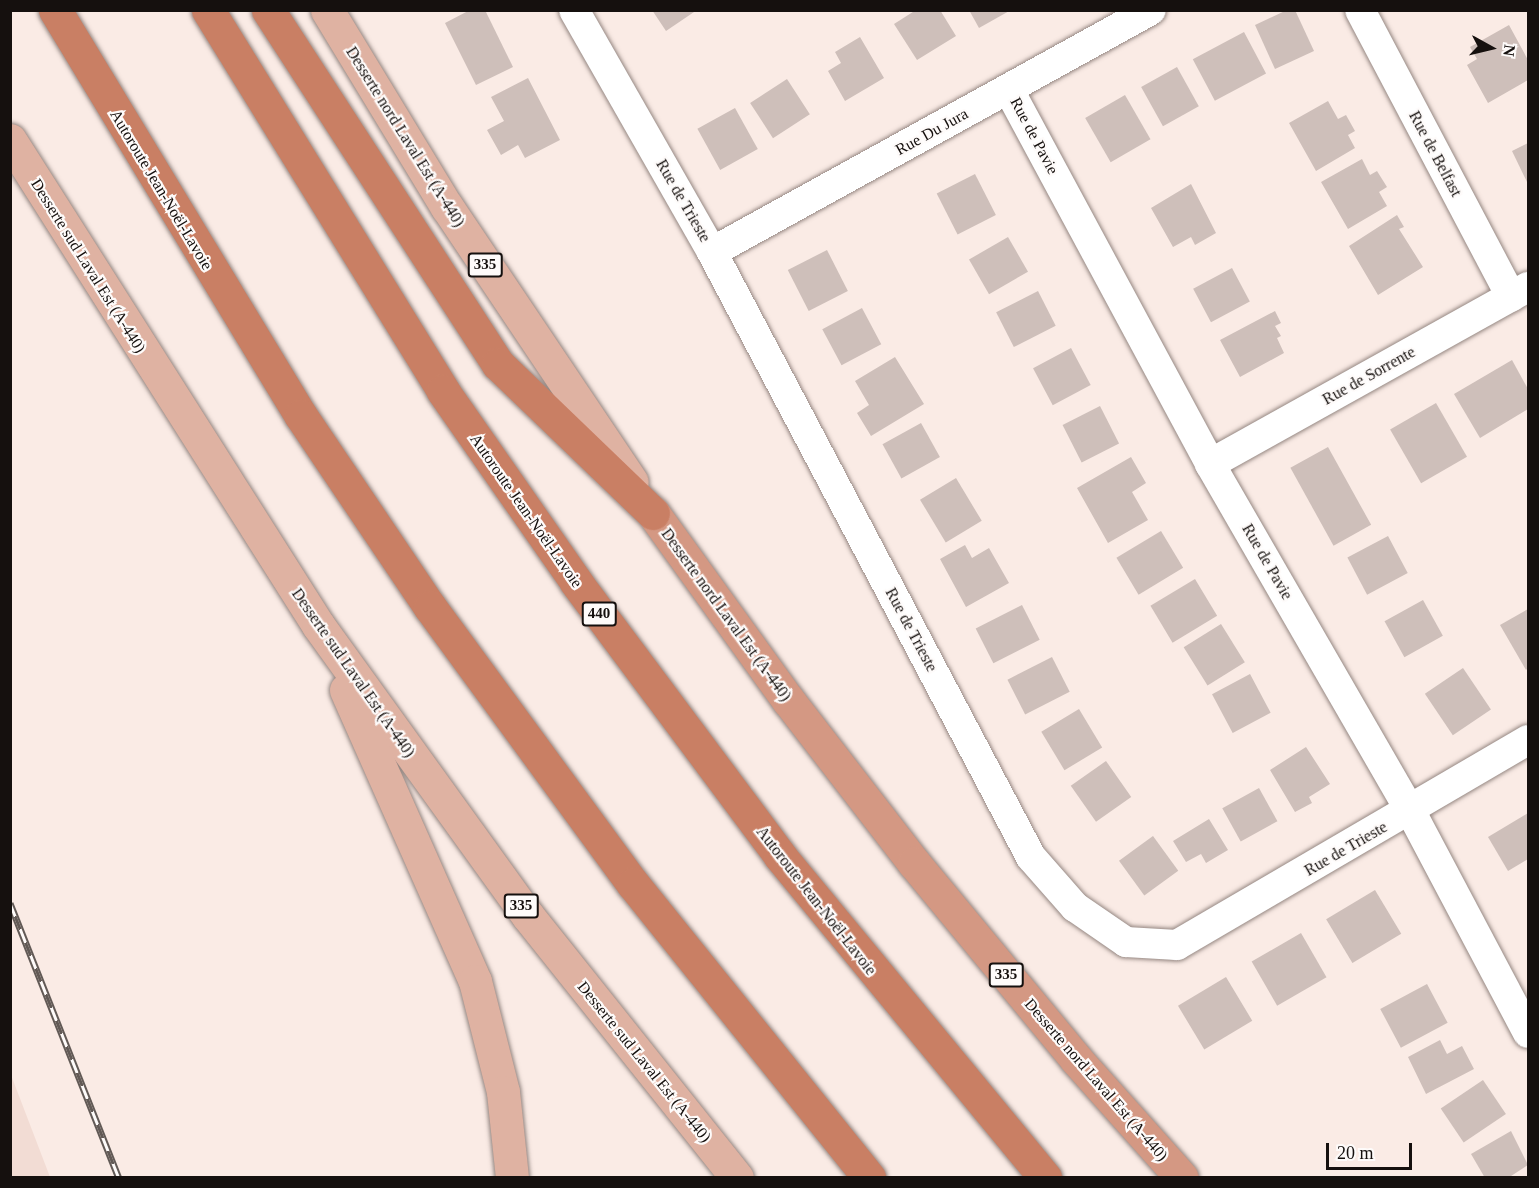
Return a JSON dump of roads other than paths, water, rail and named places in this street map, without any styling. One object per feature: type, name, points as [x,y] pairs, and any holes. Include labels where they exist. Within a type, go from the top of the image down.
[{"type":"highway","name":"Autoroute Jean-Noël-Lavoie","points":[[55,10],[256,344],[430,607],[633,884],[869,1178]]},
{"type":"highway","name":"Autoroute Jean-Noël-Lavoie","points":[[207,10],[442,391],[576,582],[780,856],[1045,1178]]},
{"type":"highway","points":[[268,10],[498,364],[653,513]]},
{"type":"highway","name":"Desserte nord Laval Est (A-440)","points":[[653,513],[788,700],[914,863],[1076,1059],[1182,1178]]},
{"type":"main road","name":"Desserte nord Laval Est (A-440)","points":[[327,10],[510,304],[653,513]]},
{"type":"main road","name":"Desserte sud Laval Est (A-440)","points":[[10,140],[318,625],[528,916],[737,1178]]},
{"type":"main road","points":[[318,625],[472,970],[501,1083],[512,1178]]},
{"type":"street","name":"Rue de Trieste","points":[[574,10],[712,252],[1032,857],[1075,907],[1126,942],[1177,945],[1411,812],[1528,740]]},
{"type":"street","name":"Rue Du Jura","points":[[712,252],[1151,10]]},
{"type":"street","name":"Rue de Belfast","points":[[1360,10],[1520,292]]},
{"type":"street","name":"Rue de Pavie","points":[[1009,90],[1210,464],[1411,812],[1528,1033]]},
{"type":"street","name":"Rue de Sorrente","points":[[1210,464],[1520,292]]},
{"type":"railway","points":[[10,903],[119,1178]]}]
